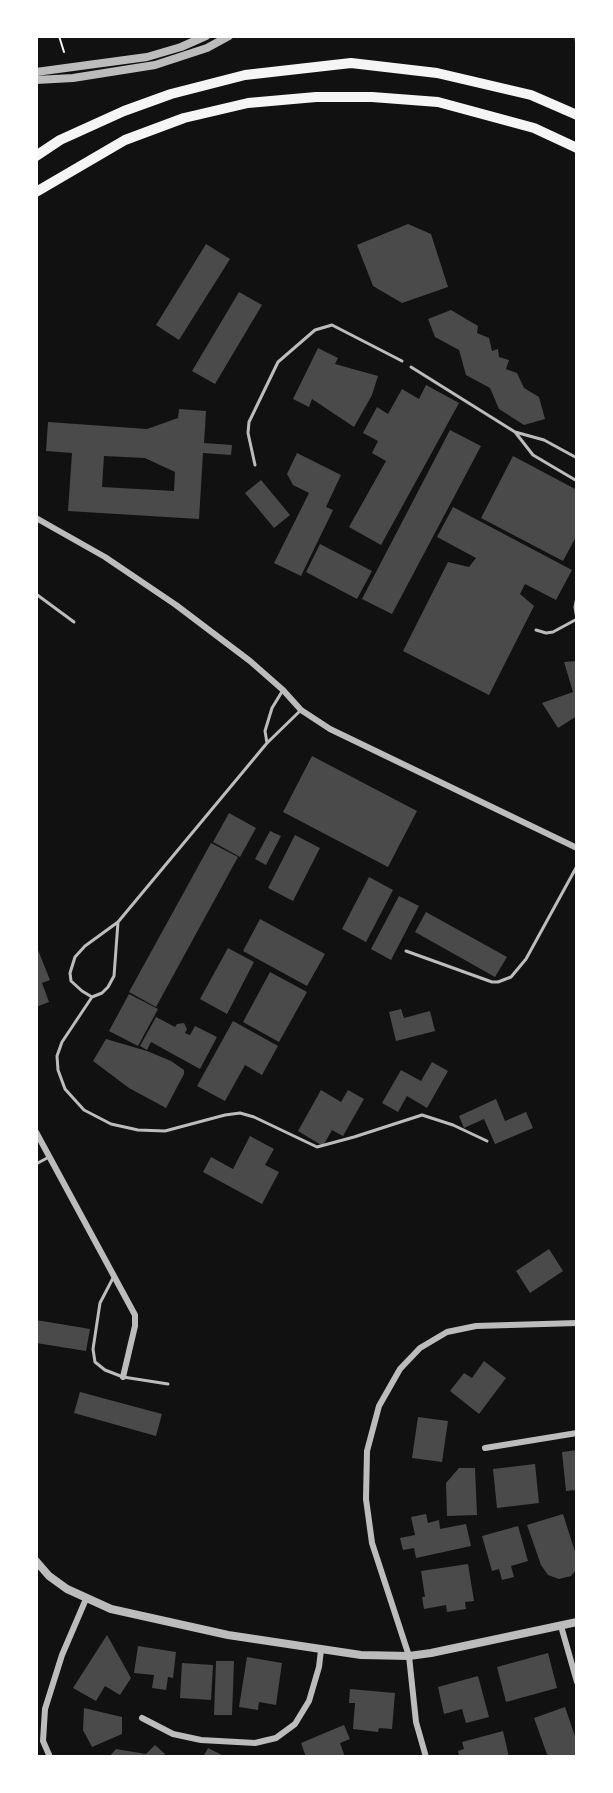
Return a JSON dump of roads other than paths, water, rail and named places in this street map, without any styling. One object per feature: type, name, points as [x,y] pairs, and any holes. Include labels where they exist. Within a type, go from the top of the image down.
[{"type":"highway","points":[[36,156],[60,140],[124,111],[171,94],[245,75],[351,63],[437,72],[531,95],[577,115]]},
{"type":"highway","points":[[36,192],[125,140],[184,118],[248,103],[316,97],[372,97],[438,102],[534,128],[577,148]]},
{"type":"street","points":[[36,72],[147,57],[181,47],[206,36]]},
{"type":"street","points":[[36,80],[73,78],[155,65],[207,48],[229,36]]},
{"type":"street","points":[[36,518],[105,557],[176,605],[250,661],[283,690],[301,710],[330,729],[577,849]]},
{"type":"street","points":[[36,1132],[135,1319],[123,1377]]},
{"type":"street","points":[[426,1757],[416,1722],[409,1656],[372,1543],[366,1499],[367,1451],[379,1406],[400,1369],[420,1348],[447,1332],[476,1326],[577,1323]]},
{"type":"street","points":[[485,1448],[577,1433]]},
{"type":"street","points":[[36,1561],[49,1576],[86,1599],[111,1610],[228,1635],[362,1655],[409,1656],[431,1653],[577,1622]]},
{"type":"street","points":[[50,1757],[40,1741],[45,1709],[62,1655],[86,1599]]},
{"type":"street","points":[[561,1626],[577,1682]]},
{"type":"street","points":[[142,1718],[173,1734],[201,1740],[255,1743],[276,1737],[295,1724],[309,1701],[319,1667],[321,1650]]},
{"type":"lane","points":[[255,465],[248,433],[249,422],[278,362],[315,330],[332,325],[402,361]]},
{"type":"lane","points":[[411,366],[515,432],[544,440],[577,458]]},
{"type":"lane","points":[[515,432],[532,455],[577,482]]},
{"type":"lane","points":[[36,594],[74,622]]},
{"type":"lane","points":[[536,630],[546,633],[553,632],[577,619],[575,606],[577,597]]},
{"type":"lane","points":[[267,743],[265,730],[272,708],[283,690]]},
{"type":"lane","points":[[92,997],[71,981],[72,964],[85,945],[118,922],[267,743],[301,710]]},
{"type":"lane","points":[[406,951],[492,982],[511,977],[526,959],[577,866]]},
{"type":"lane","points":[[118,922],[114,976],[102,993],[92,997],[62,1042],[57,1056],[58,1070],[65,1089],[84,1110],[111,1124],[138,1130],[165,1131],[240,1113],[254,1117],[310,1145],[320,1147],[422,1115],[453,1125],[487,1142]]},
{"type":"lane","points":[[36,1164],[49,1157]]},
{"type":"lane","points":[[114,1277],[101,1300],[93,1356],[99,1366],[123,1377],[168,1384]]},
{"type":"waterway","points":[[574,36],[577,41]]}]
